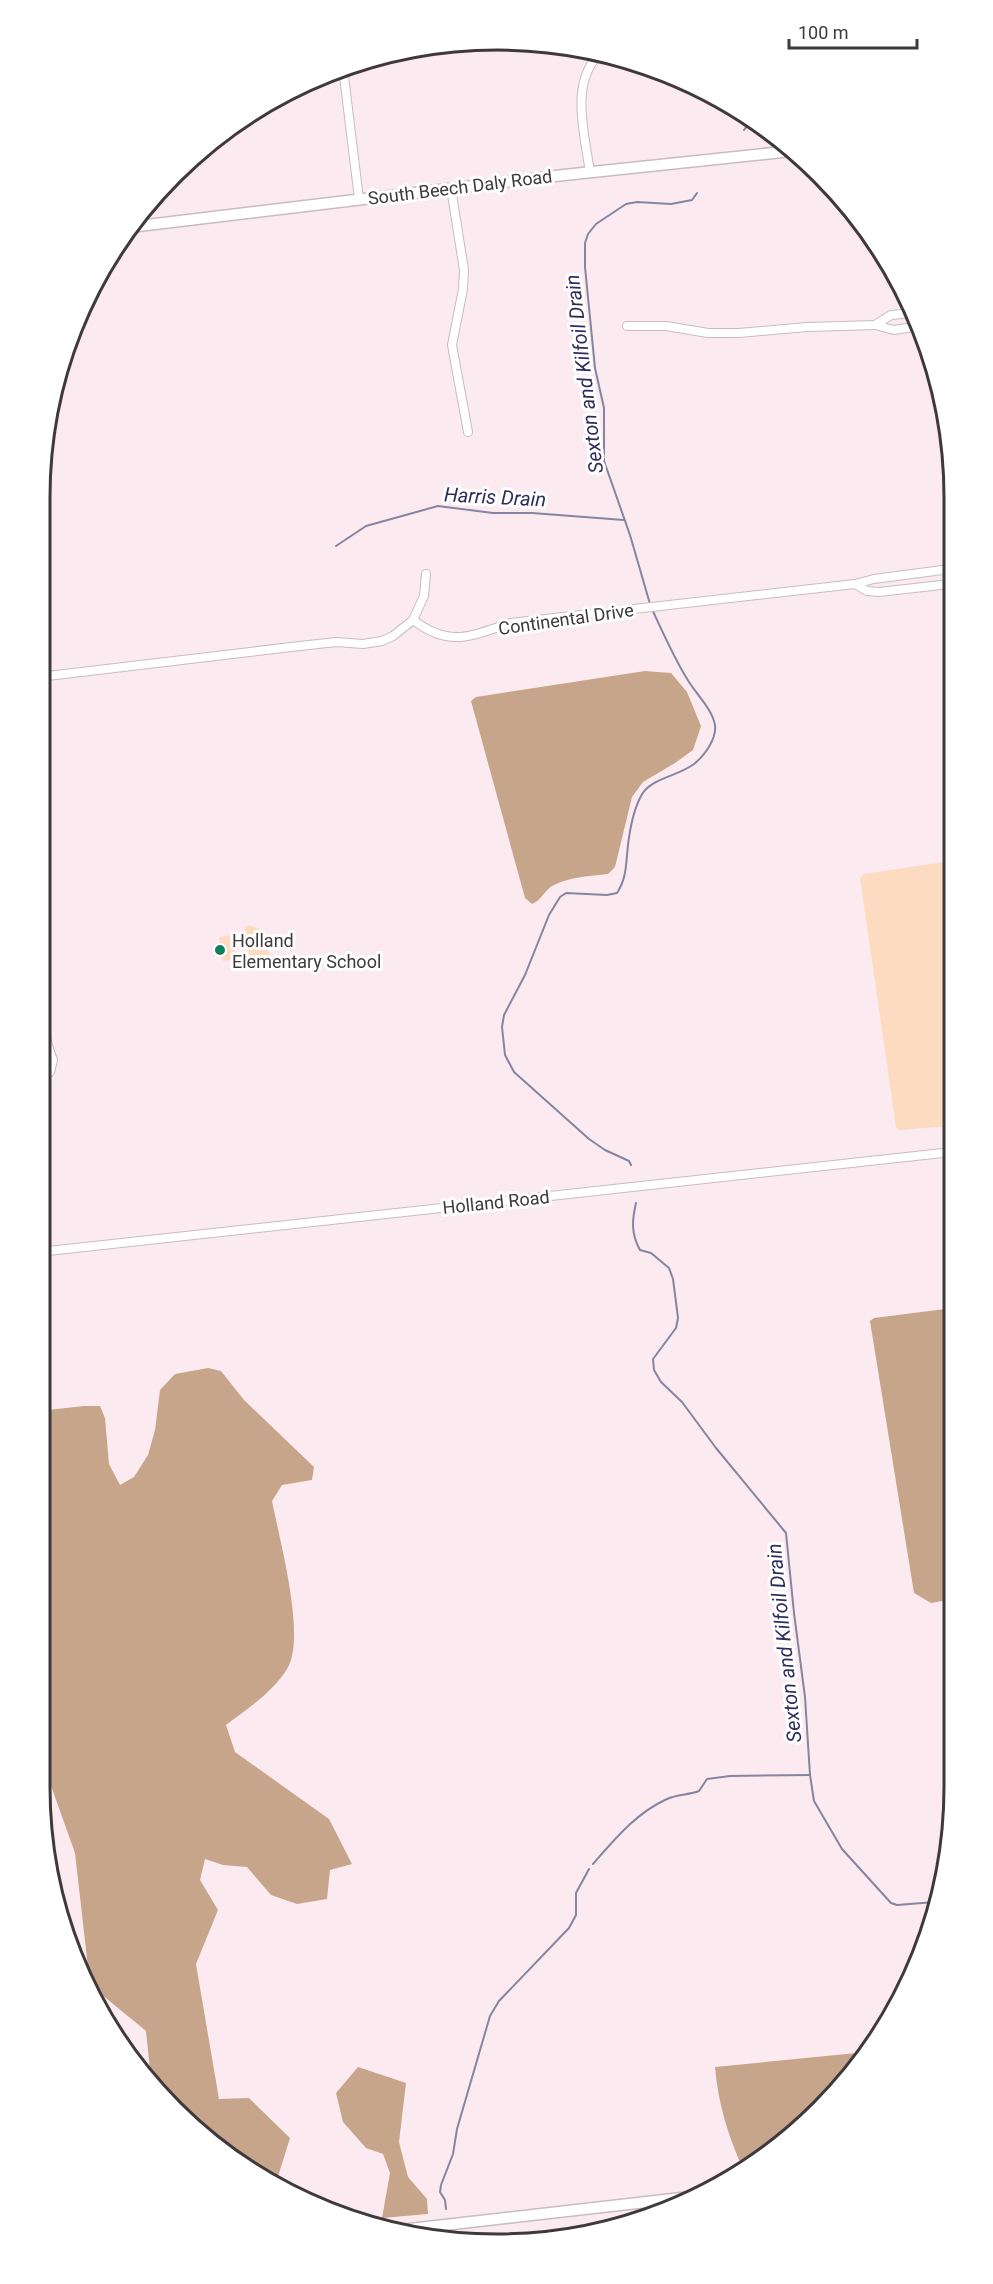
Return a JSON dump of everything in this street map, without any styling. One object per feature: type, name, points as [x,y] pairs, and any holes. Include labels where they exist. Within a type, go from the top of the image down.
[{"type":"street","points":[[590,173],[582,97],[586,74],[593,60]]},
{"type":"street","points":[[344,77],[359,199]]},
{"type":"street","name":"South Beech Daly Road","points":[[141,226],[451,188],[781,152]]},
{"type":"street","points":[[451,188],[464,270],[463,289],[452,345],[468,432]]},
{"type":"street","points":[[875,325],[891,315],[904,314]]},
{"type":"street","points":[[627,326],[666,326],[708,333],[875,325],[894,330],[910,328]]},
{"type":"street","name":"Continental Drive","points":[[413,620],[436,634],[458,638],[510,623],[855,584],[874,579],[944,570]]},
{"type":"street","points":[[50,676],[291,646],[336,642],[373,643],[393,636],[413,620],[424,596],[426,574]]},
{"type":"street","name":"Continental Drive","points":[[855,584],[867,591],[879,592],[944,585]]},
{"type":"street","points":[[50,1052],[53,1060],[50,1072]]},
{"type":"street","name":"Holland Road","points":[[50,1251],[944,1153]]},
{"type":"street","points":[[416,2227],[670,2199]]},
{"type":"shaded area","points":[[645,671],[671,673],[687,692],[701,726],[693,750],[643,782],[632,797],[615,867],[608,874],[560,882],[532,904],[525,898],[471,701],[476,697]]},
{"type":"shaded area","points":[[944,862],[944,1127],[899,1130],[896,1127],[860,878],[864,874]]},
{"type":"shaded area","points":[[249,925],[265,931],[269,955],[249,958],[245,928]]},
{"type":"shaded area","points":[[232,935],[236,959],[223,961],[219,937]]},
{"type":"shaded area","points":[[944,1309],[944,1601],[931,1603],[914,1593],[870,1321],[874,1318]]},
{"type":"shaded area","points":[[208,1368],[221,1371],[244,1400],[314,1467],[312,1480],[282,1485],[272,1501],[293,1612],[292,1654],[287,1669],[275,1685],[259,1700],[226,1725],[235,1752],[329,1819],[352,1864],[330,1870],[327,1899],[297,1904],[271,1895],[247,1867],[223,1865],[205,1859],[200,1880],[218,1910],[196,1964],[219,2099],[249,2098],[290,2138],[278,2177],[224,2142],[180,2104],[150,2070],[146,2031],[100,1993],[88,1968],[75,1853],[50,1783],[50,1410],[100,1406],[105,1418],[109,1464],[120,1485],[134,1477],[148,1455],[155,1430],[160,1390],[175,1374]]},
{"type":"shaded area","points":[[856,2053],[813,2104],[769,2142],[740,2162],[724,2119],[715,2067]]},
{"type":"shaded area","points":[[358,2067],[406,2083],[399,2142],[408,2177],[427,2199],[428,2214],[382,2218],[390,2173],[383,2154],[366,2148],[343,2122],[336,2093]]},
{"type":"waterway","name":"Sexton and Kilfoil Drain","points":[[744,130],[747,126]]},
{"type":"waterway","name":"Sexton and Kilfoil Drain","points":[[650,604],[630,535],[604,461],[604,408],[595,368],[585,267],[585,243],[588,234],[596,224],[626,204],[637,202],[671,204],[692,200],[697,193]]},
{"type":"waterway","name":"Harris Drain","points":[[336,546],[366,526],[438,506],[493,513],[532,513],[624,520]]},
{"type":"waterway","name":"Sexton and Kilfoil Drain","points":[[631,1165],[629,1161],[605,1150],[589,1139],[514,1072],[505,1055],[502,1027],[504,1015],[525,975],[549,915],[560,897],[566,893],[607,895],[617,893],[624,876],[631,826],[641,796],[657,781],[694,764],[706,752],[714,736],[715,725],[711,714],[684,674],[652,609]]},
{"type":"waterway","name":"Sexton and Kilfoil Drain","points":[[636,1203],[633,1227],[637,1244],[640,1250],[651,1253],[669,1268],[673,1279],[678,1318],[676,1328],[653,1359],[654,1370],[661,1382],[682,1402],[716,1448],[786,1533],[805,1697],[814,1801],[842,1849],[891,1903],[897,1905],[928,1903]]},
{"type":"waterway","points":[[593,1864],[609,1845],[645,1812],[671,1797],[699,1791],[707,1779],[730,1776],[810,1775]]},
{"type":"waterway","points":[[446,2209],[445,2200],[440,2192],[441,2185],[453,2154],[457,2129],[490,2016],[499,2001],[569,1928],[576,1915],[576,1893],[589,1869]]},
{"type":"place","name":"Holland Elementary School","points":[[220,950]]}]
